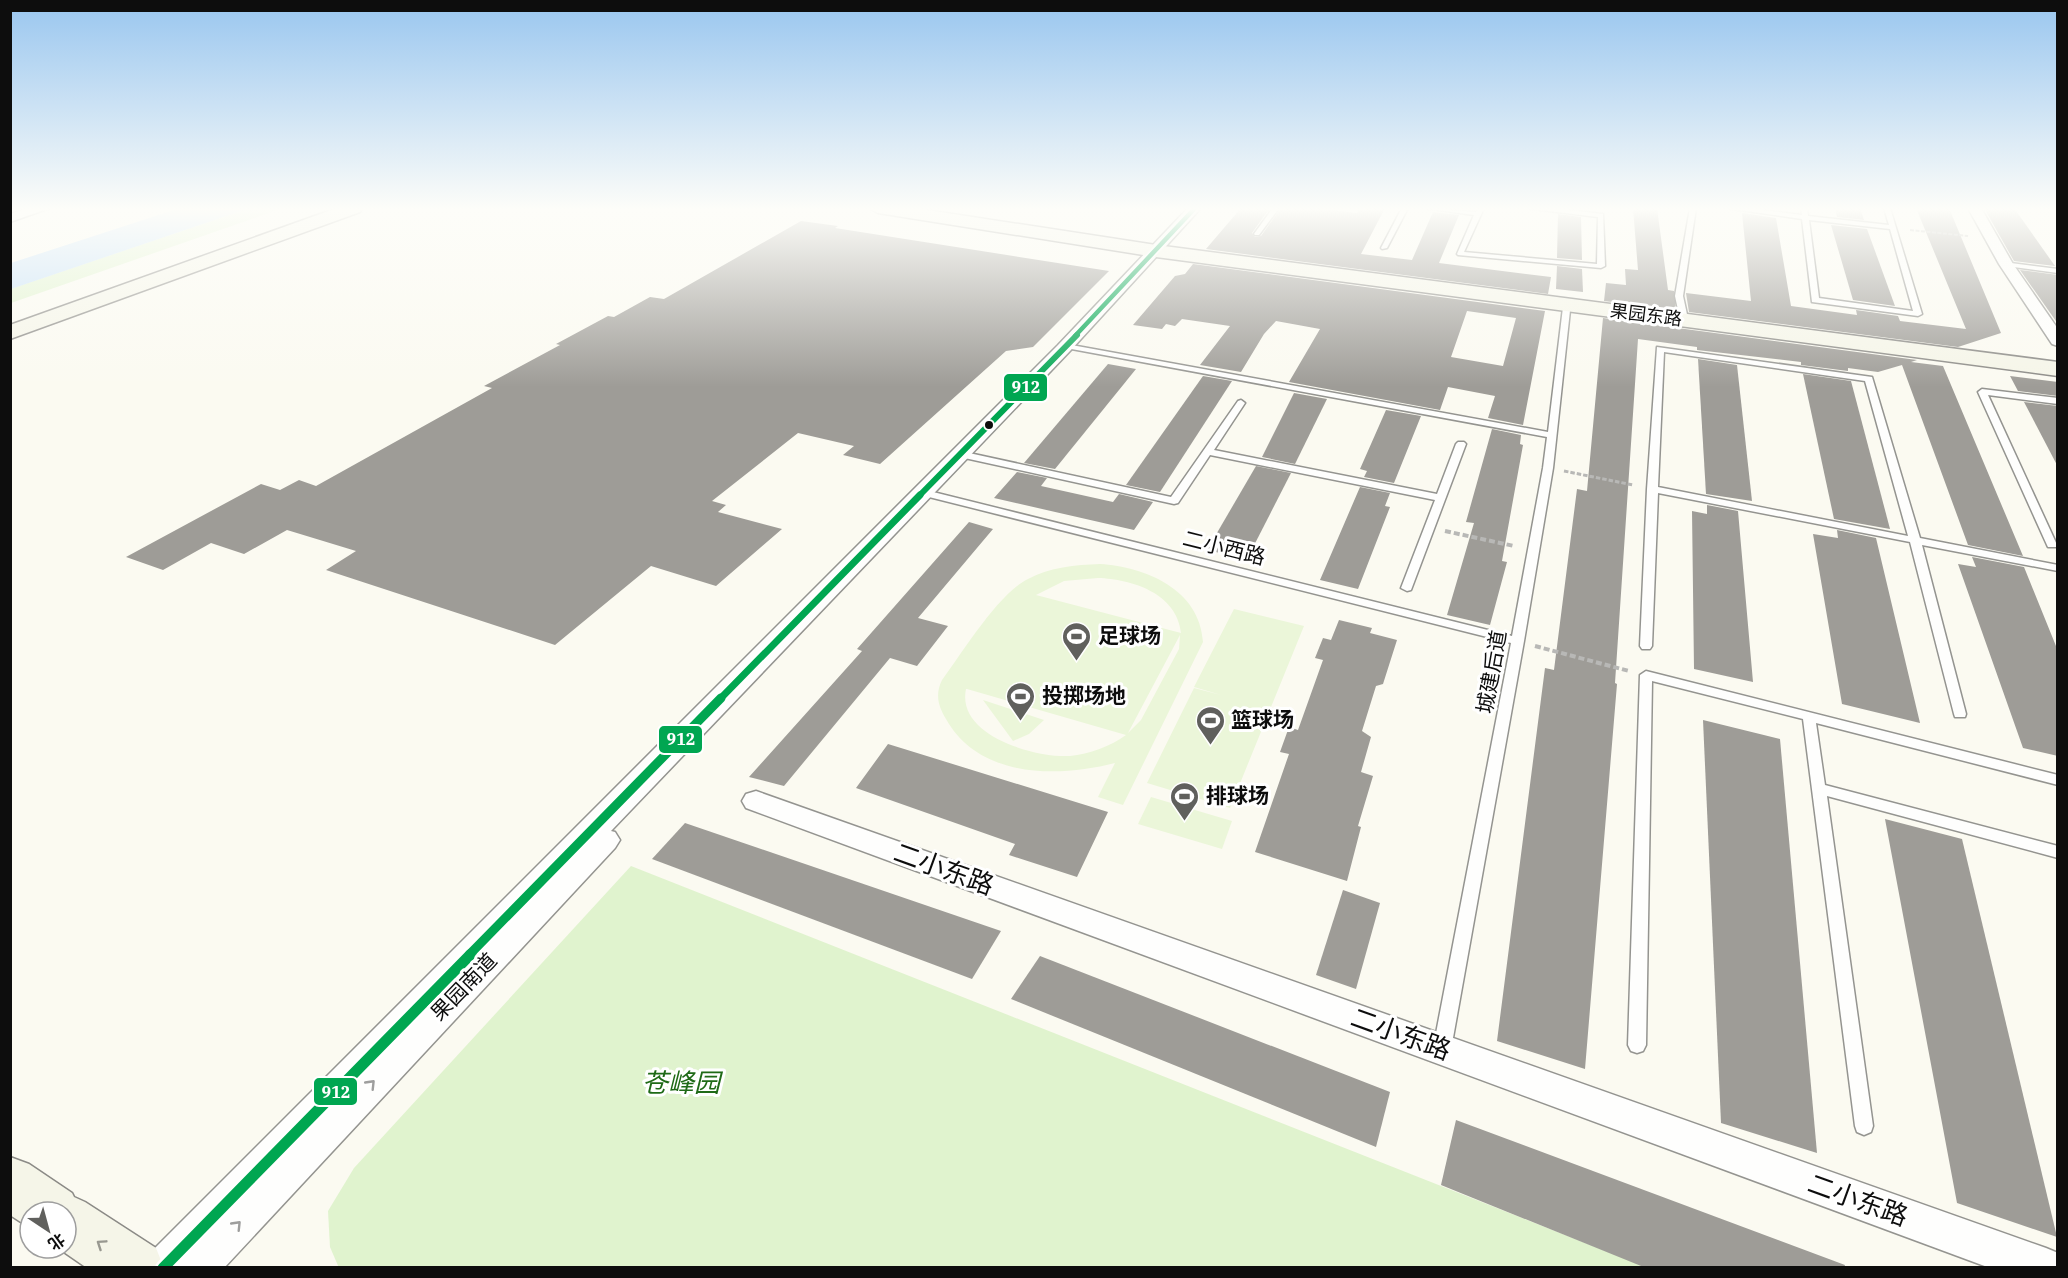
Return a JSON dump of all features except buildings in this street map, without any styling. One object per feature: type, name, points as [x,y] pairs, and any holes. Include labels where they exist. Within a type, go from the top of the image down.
[{"type":"street","points":[[10,318],[152,268]]},
{"type":"street","points":[[10,333],[190,268]]},
{"type":"street","name":"果园南道","points":[[196,1268],[1143,268]]},
{"type":"street","name":"果园东路","points":[[1295,268],[2058,369]]},
{"type":"street","points":[[2008,268],[2058,341]]},
{"type":"street","name":"果园东路","points":[[1683,318],[2058,363]]},
{"type":"street","name":"果园南道","points":[[163,1268],[928,494]]},
{"type":"street","name":"二小东路","points":[[756,801],[2046,1268]]},
{"type":"street","points":[[10,1184],[35,1200]]},
{"type":"street","points":[[78,1229],[135,1268]]},
{"type":"lane","points":[[1683,318],[1679,296],[1684,268]]},
{"type":"lane","points":[[1811,268],[1815,300],[1918,314],[1905,268]]},
{"type":"lane","points":[[2033,268],[2058,271]]},
{"type":"lane","name":"城建后道","points":[[1442,1049],[1548,468],[1567,303]]},
{"type":"lane","points":[[1069,347],[1551,435]]},
{"type":"lane","points":[[1646,646],[1660,349],[1869,379],[1915,540],[1959,714]]},
{"type":"lane","points":[[2052,545],[1982,392],[2058,401]]},
{"type":"lane","points":[[965,455],[1174,501],[1241,403]]},
{"type":"lane","points":[[1407,588],[1461,444]]},
{"type":"lane","points":[[1208,453],[1442,498]]},
{"type":"lane","points":[[1652,489],[2058,568]]},
{"type":"lane","name":"二小西路","points":[[928,494],[1518,641]]},
{"type":"lane","points":[[1636,1045],[1646,675],[2058,780]]},
{"type":"lane","points":[[1809,717],[1864,1126]]},
{"type":"lane","points":[[1819,789],[2058,852]]},
{"type":"path","points":[[1548,468],[1652,489]]},
{"type":"path","points":[[1430,528],[1534,550]]},
{"type":"path","points":[[1518,641],[1646,675]]},
{"type":"green space","points":[[73,268],[112,268],[11,303],[10,289]]},
{"type":"green space","points":[[1100,564],[1135,570],[1167,584],[1192,608],[1200,624],[1203,642],[1123,805],[1098,797],[1115,763],[1069,771],[1045,771],[1021,769],[999,763],[978,753],[960,738],[943,714],[938,700],[942,680],[993,610],[1017,586],[1028,579],[1063,567]],"holes":[[[1098,578],[1138,585],[1162,598],[1178,619],[1181,633],[1036,595],[1064,581]],[[1180,635],[1179,649],[1141,720],[1128,733]],[[967,689],[1126,735],[1107,746],[1077,755],[1055,756],[1038,753],[1002,741],[986,731],[973,720],[966,705]]]},
{"type":"green space","points":[[1234,609],[1304,626],[1230,808],[1147,783],[1194,688],[1221,695],[1194,687]]},
{"type":"green space","name":"投掷场地","points":[[983,700],[1044,720],[1029,734],[1013,741]]},
{"type":"green space","name":"排球场","points":[[1151,797],[1232,821],[1222,849],[1138,824]]},
{"type":"green space","name":"苍峰园","points":[[631,866],[1646,1267],[339,1268],[330,1247],[328,1211],[354,1168]]},
{"type":"water","points":[[11,268],[74,268],[11,289]]},
{"type":"transit line","name":"912","points":[[163,1268],[1064,348],[1139,268]]},
{"type":"place","name":"足球场","points":[[1077,662]]},
{"type":"place","name":"投掷场地","points":[[1021,722]]},
{"type":"place","name":"篮球场","points":[[1210,746]]},
{"type":"place","name":"排球场","points":[[1185,822]]}]
